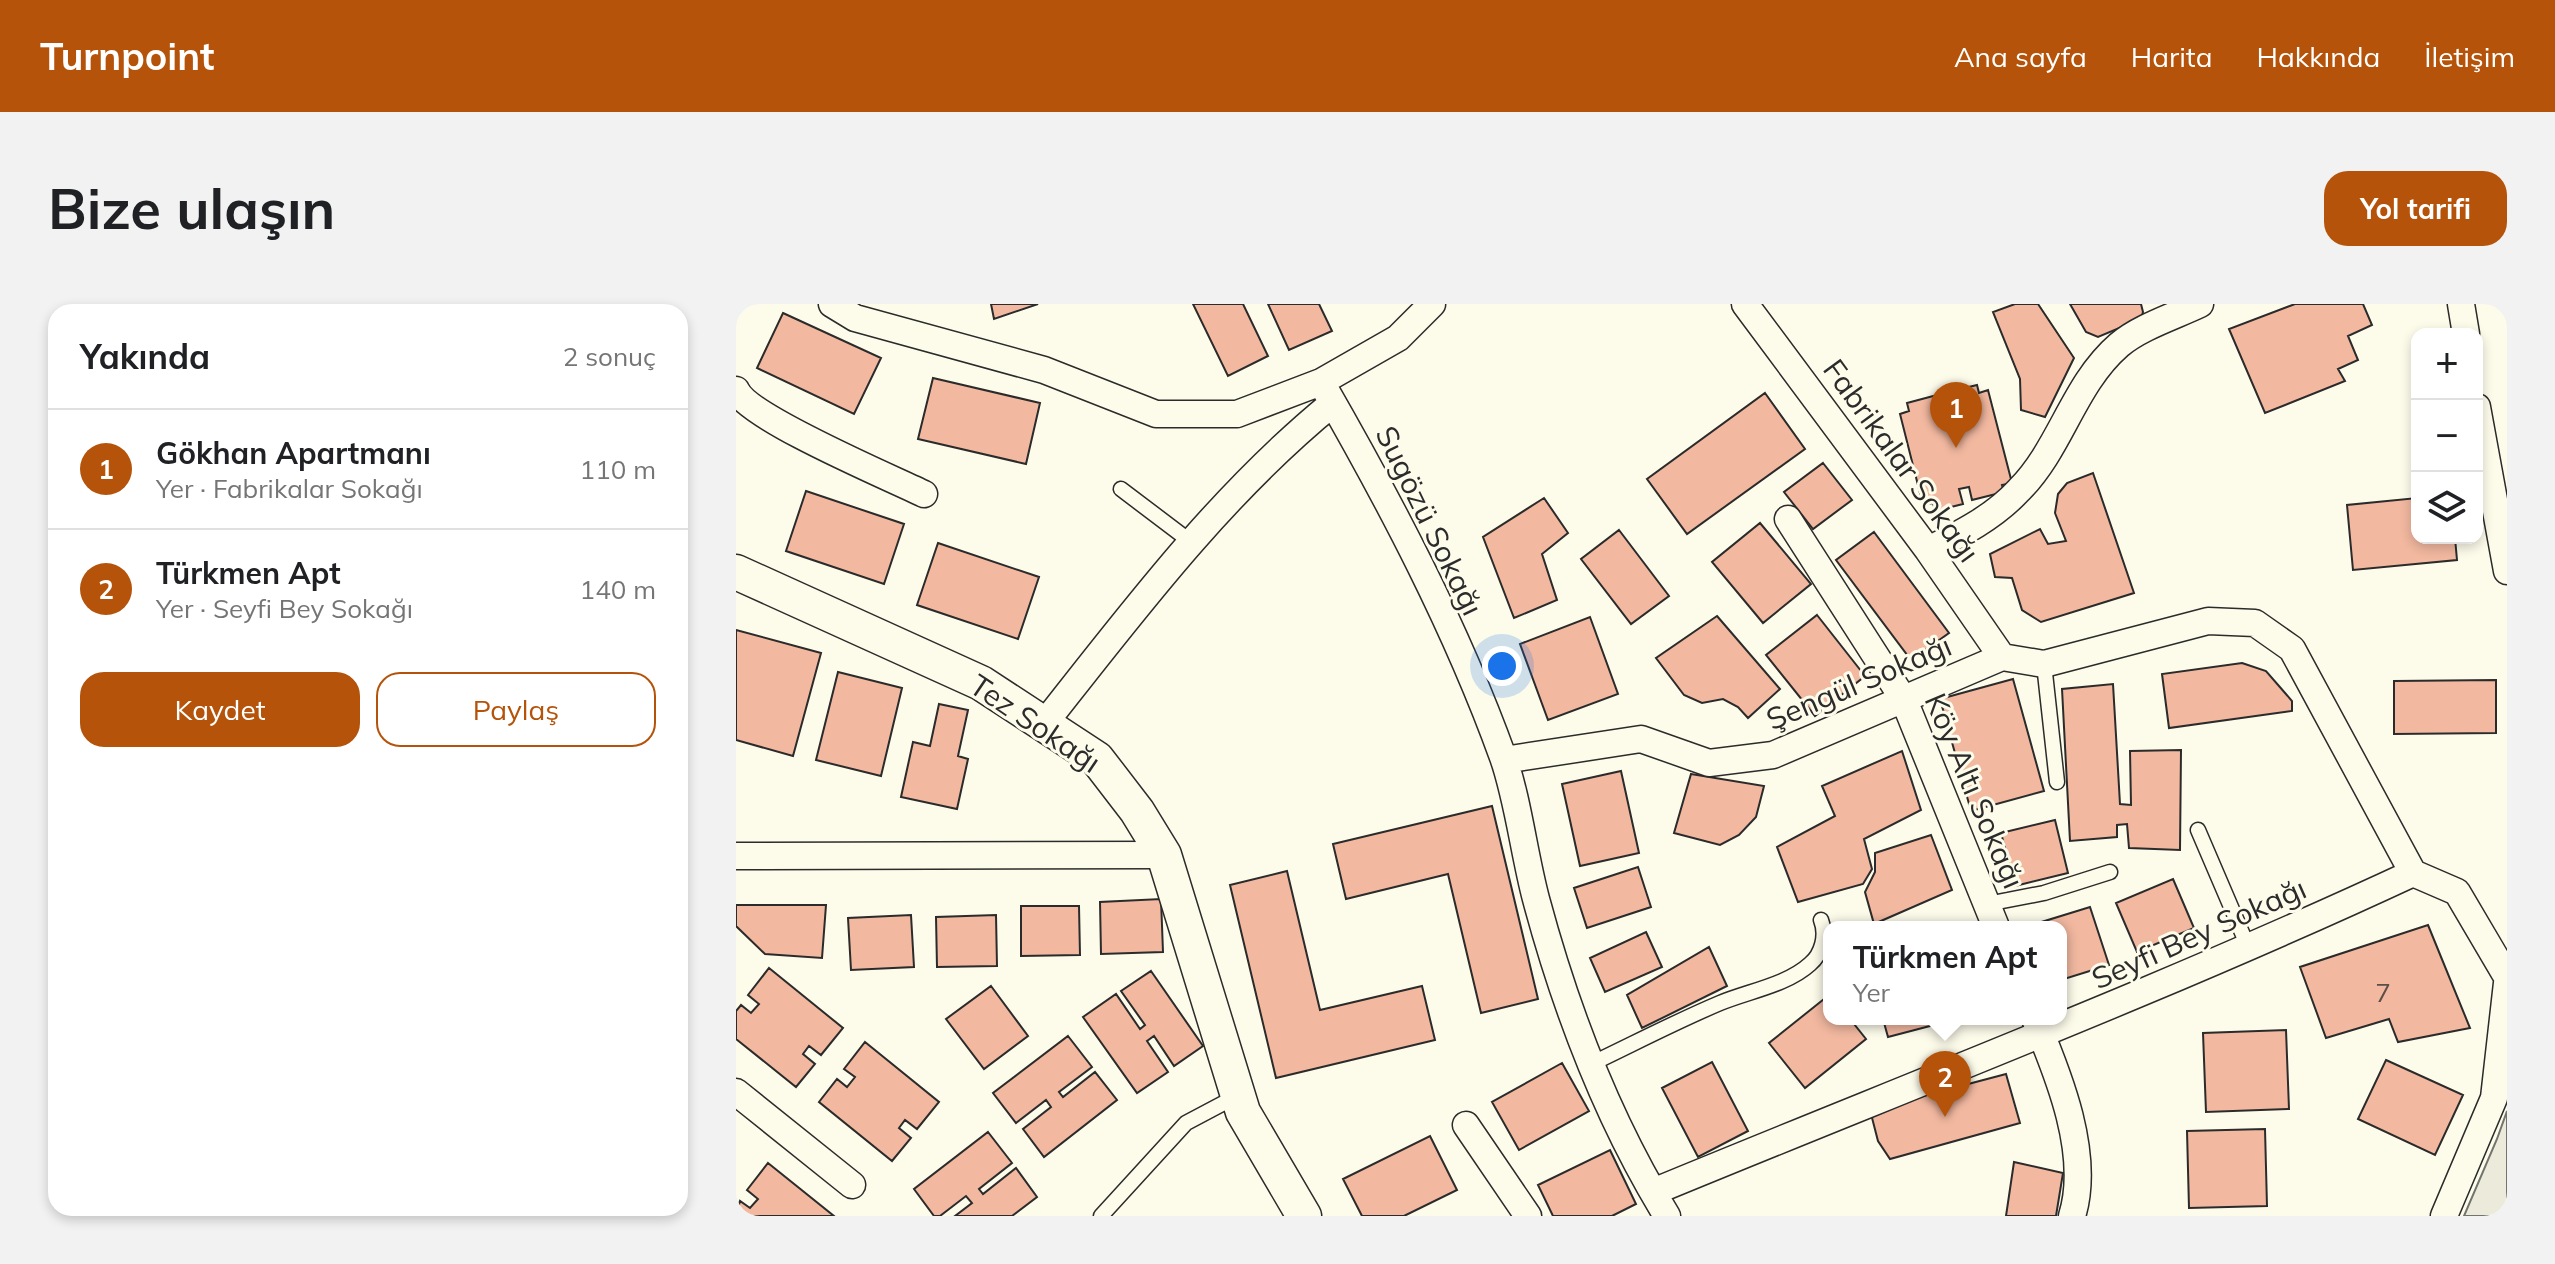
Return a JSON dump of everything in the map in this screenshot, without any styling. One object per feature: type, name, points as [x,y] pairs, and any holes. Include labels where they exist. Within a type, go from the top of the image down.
[{"type":"street","points":[[832,304],[855,318],[1044,370],[1156,414],[1237,414],[1327,393]]},
{"type":"street","points":[[1044,724],[1191,542],[1290,438],[1327,393],[1398,338],[1432,304]]},
{"type":"street","name":"Fabrikalar Sokağı","points":[[1745,304],[1928,550],[2002,657]]},
{"type":"street","points":[[1928,550],[1976,526],[2021,489],[2059,431],[2086,379],[2121,343],[2200,304]]},
{"type":"street","points":[[2461,304],[2465,328]]},
{"type":"street","points":[[736,390],[741,401],[774,420],[924,494]]},
{"type":"street","name":"Sugözü Sokağı","points":[[1327,393],[1384,491],[1504,760],[1522,848],[1548,946],[1627,1146],[1667,1216]]},
{"type":"street","points":[[2483,439],[2507,567]]},
{"type":"street","name":"Köy Altı Sokağı","points":[[1788,519],[1904,700],[1991,916]]},
{"type":"street","name":"Tez Sokağı","points":[[736,572],[981,683],[1097,759],[1137,811],[1164,855],[1243,1112],[1304,1216]]},
{"type":"street","points":[[2002,657],[2044,664],[2208,621],[2255,623],[2292,649],[2413,873],[2457,892],[2507,977]]},
{"type":"street","name":"Şengül Sokağı","points":[[1504,760],[1641,739],[1709,763],[1773,755],[2002,657]]},
{"type":"street","points":[[736,856],[1164,855]]},
{"type":"street","name":"Seyfi Bey Sokağı","points":[[2067,1017],[2249,949],[2413,873]]},
{"type":"street","points":[[2444,1216],[2494,1098],[2504,1043],[2507,983]]},
{"type":"street","points":[[2039,1028],[2076,1152],[2079,1195],[2072,1216]]},
{"type":"street","name":"Seyfi Bey Sokağı","points":[[1653,1192],[2039,1028]]},
{"type":"street","points":[[736,1092],[852,1185]]},
{"type":"street","points":[[1466,1125],[1528,1216]]},
{"type":"lane","points":[[1121,489],[1191,542]]},
{"type":"lane","points":[[2044,664],[2057,782]]},
{"type":"lane","points":[[2198,830],[2249,949]]},
{"type":"lane","points":[[1991,916],[2044,893],[2110,872]]},
{"type":"lane","points":[[1821,920],[1823,927]]},
{"type":"lane","points":[[1593,1063],[1719,1003],[1790,978],[1809,965],[1820,951],[1823,936]]},
{"type":"lane","points":[[1101,1216],[1186,1123],[1237,1095]]},
{"type":"shaded area","points":[[2507,1111],[2507,1216],[2464,1216],[2497,1139]]},
{"type":"building","points":[[991,304],[1038,304],[994,319]]},
{"type":"building","points":[[1193,304],[1243,304],[1268,356],[1228,376]]},
{"type":"building","points":[[1268,304],[1319,304],[1332,331],[1289,350]]},
{"type":"building","points":[[2015,304],[2038,304],[2074,358],[2045,417],[2021,410],[2020,379],[1993,312]]},
{"type":"building","points":[[2070,304],[2141,304],[2143,312],[2141,319],[2098,337],[2086,332]]},
{"type":"building","points":[[2295,304],[2363,304],[2372,325],[2348,336],[2358,360],[2338,369],[2345,381],[2265,413],[2229,329]]},
{"type":"building","points":[[783,313],[881,358],[854,414],[757,368]]},
{"type":"building","points":[[933,378],[1040,403],[1026,464],[918,439]]},
{"type":"building","points":[[1977,385],[1979,393],[1988,390],[2012,483],[2002,485],[2004,492],[1972,500],[1969,487],[1959,489],[1963,504],[1935,511],[1933,503],[1923,505],[1900,414],[1909,411],[1907,403],[1937,395],[1941,411],[1952,408],[1948,392]]},
{"type":"building","points":[[1765,393],[1805,449],[1687,534],[1647,479]]},
{"type":"building","points":[[1823,463],[1852,500],[1813,529],[1784,492]]},
{"type":"building","points":[[2093,473],[2134,593],[2041,622],[2022,610],[2012,578],[1995,577],[1990,554],[2040,529],[2048,544],[2066,541],[2055,513],[2058,494],[2067,483]]},
{"type":"building","points":[[806,491],[904,524],[884,584],[786,551]]},
{"type":"building","points":[[1544,498],[1568,533],[1542,554],[1557,600],[1514,618],[1483,537]]},
{"type":"building","points":[[2411,499],[2411,544],[2456,544],[2457,560],[2353,570],[2347,505]]},
{"type":"building","points":[[1760,523],[1811,584],[1763,623],[1712,562]]},
{"type":"building","points":[[1619,530],[1669,596],[1631,624],[1581,559]]},
{"type":"building","points":[[1874,532],[1949,633],[1911,660],[1836,560]]},
{"type":"building","points":[[938,543],[1039,577],[1018,639],[917,605]]},
{"type":"building","points":[[1817,615],[1865,676],[1815,716],[1766,655]]},
{"type":"building","points":[[1717,616],[1780,689],[1748,718],[1738,707],[1723,699],[1702,703],[1684,695],[1656,658]]},
{"type":"building","points":[[1590,617],[1618,694],[1548,720],[1520,644]]},
{"type":"building","points":[[736,630],[821,653],[793,756],[736,740]]},
{"type":"building","points":[[2242,663],[2266,671],[2292,701],[2292,711],[2169,728],[2162,674]]},
{"type":"building","points":[[838,672],[902,688],[881,776],[816,760]]},
{"type":"building","points":[[2013,679],[2044,791],[1971,811],[1940,699]]},
{"type":"building","points":[[2496,680],[2496,733],[2394,734],[2394,681]]},
{"type":"building","points":[[2113,684],[2120,804],[2131,805],[2130,751],[2181,750],[2180,850],[2129,848],[2127,824],[2117,825],[2117,837],[2070,841],[2062,689]]},
{"type":"building","points":[[939,704],[968,710],[958,756],[968,759],[957,809],[901,797],[913,742],[930,746]]},
{"type":"building","points":[[1902,751],[1921,810],[1864,839],[1872,869],[1863,884],[1798,902],[1777,847],[1835,816],[1822,786]]},
{"type":"building","points":[[1621,771],[1639,853],[1580,866],[1562,784]]},
{"type":"building","points":[[1691,774],[1764,786],[1756,817],[1739,835],[1720,845],[1674,833]]},
{"type":"building","points":[[1492,806],[1538,999],[1481,1013],[1448,874],[1346,899],[1333,844]]},
{"type":"building","points":[[2055,820],[2068,873],[2015,886],[2001,833]]},
{"type":"building","points":[[1931,835],[1952,890],[1881,921],[1873,921],[1865,892],[1875,872],[1875,853]]},
{"type":"building","points":[[1638,867],[1651,907],[1587,928],[1574,888]]},
{"type":"building","points":[[1287,871],[1320,1010],[1422,986],[1435,1040],[1276,1078],[1230,885]]},
{"type":"building","points":[[2173,879],[2194,928],[2137,952],[2116,903]]},
{"type":"building","points":[[1161,899],[1163,952],[1101,954],[1100,902]]},
{"type":"building","points":[[736,905],[826,905],[822,958],[765,954],[736,926]]},
{"type":"building","points":[[1021,906],[1079,906],[1080,955],[1021,956]]},
{"type":"building","points":[[2090,907],[2109,965],[2067,978],[2067,921],[2045,921]]},
{"type":"building","points":[[911,915],[914,967],[851,970],[848,918]]},
{"type":"building","points":[[996,915],[997,966],[937,967],[936,917]]},
{"type":"building","points":[[2428,925],[2470,1028],[2398,1042],[2389,1019],[2326,1038],[2300,967]]},
{"type":"building","points":[[1646,932],[1662,967],[1605,992],[1590,958]]},
{"type":"building","points":[[1709,947],[1727,986],[1642,1028],[1627,995]]},
{"type":"building","points":[[769,968],[843,1028],[821,1055],[809,1046],[803,1054],[815,1064],[796,1087],[736,1039],[736,1011],[741,1005],[751,1013],[759,1004],[748,995]]},
{"type":"building","points":[[1151,971],[1203,1046],[1174,1066],[1154,1036],[1147,1041],[1168,1072],[1137,1093],[1083,1017],[1116,994],[1140,1029],[1145,1025],[1121,991]]},
{"type":"building","points":[[991,986],[1028,1036],[984,1069],[946,1019]]},
{"type":"building","points":[[1823,1000],[1823,1025],[1855,1025],[1866,1039],[1805,1088],[1769,1043]]},
{"type":"building","points":[[1885,1025],[1930,1026],[1888,1037]]},
{"type":"building","points":[[2286,1030],[2289,1109],[2206,1112],[2203,1033]]},
{"type":"building","points":[[1068,1036],[1092,1067],[1059,1092],[1063,1097],[1095,1072],[1117,1100],[1044,1157],[1023,1129],[1051,1107],[1046,1100],[1016,1123],[993,1093]]},
{"type":"building","points":[[865,1042],[939,1102],[917,1129],[905,1120],[899,1128],[911,1138],[892,1161],[819,1102],[837,1079],[847,1087],[855,1077],[844,1069]]},
{"type":"building","points":[[2386,1060],[2463,1095],[2435,1155],[2358,1119]]},
{"type":"building","points":[[1712,1062],[1748,1131],[1698,1157],[1662,1088]]},
{"type":"building","points":[[1562,1063],[1589,1111],[1519,1150],[1492,1102]]},
{"type":"building","points":[[2006,1074],[2020,1123],[1890,1159],[1878,1141],[1870,1110]]},
{"type":"building","points":[[2265,1129],[2267,1206],[2189,1208],[2187,1131]]},
{"type":"building","points":[[988,1132],[1012,1163],[979,1189],[983,1194],[1016,1168],[1037,1197],[1012,1216],[955,1216],[972,1203],[966,1196],[940,1216],[934,1216],[914,1189]]},
{"type":"building","points":[[1430,1136],[1457,1190],[1404,1216],[1362,1216],[1343,1179]]},
{"type":"building","points":[[1610,1150],[1636,1204],[1612,1216],[1553,1216],[1538,1185]]},
{"type":"building","points":[[2014,1162],[2063,1173],[2056,1216],[2006,1216]]},
{"type":"building","points":[[768,1163],[834,1216],[736,1216],[740,1201],[750,1208],[758,1199],[747,1190]]},
{"type":"place","name":"Gökhan Apartmanı","points":[[1956,448]]},
{"type":"place","name":"Türkmen Apt","points":[[1945,1117]]}]
